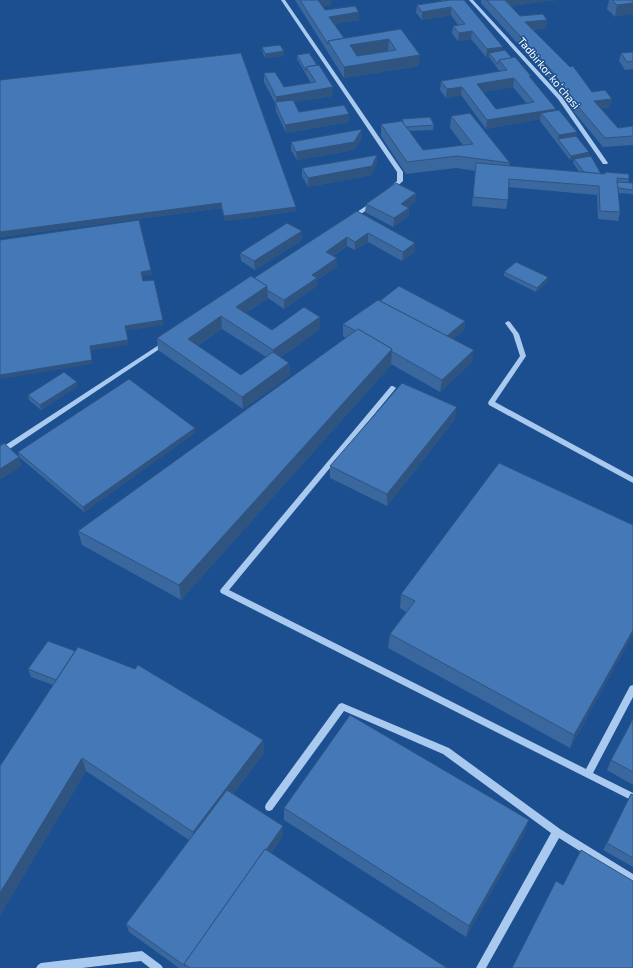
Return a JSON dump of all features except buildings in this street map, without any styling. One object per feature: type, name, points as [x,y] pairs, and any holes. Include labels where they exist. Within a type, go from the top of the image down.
[{"type":"street","points":[[283,0],[400,172],[400,181],[384,195]]},
{"type":"street","name":"Tadbirkor koʻchasi","points":[[471,0],[560,98],[606,163]]},
{"type":"street","points":[[350,220],[378,199]]},
{"type":"street","points":[[508,323],[516,334],[523,356],[491,403],[633,480]]},
{"type":"street","points":[[3,450],[174,337]]},
{"type":"street","points":[[393,388],[224,591],[633,796]]},
{"type":"street","points":[[588,774],[633,689]]},
{"type":"street","points":[[269,807],[342,707],[446,751],[556,832],[633,879]]},
{"type":"street","points":[[481,968],[556,832]]},
{"type":"street","points":[[41,968],[142,956],[158,968]]}]
